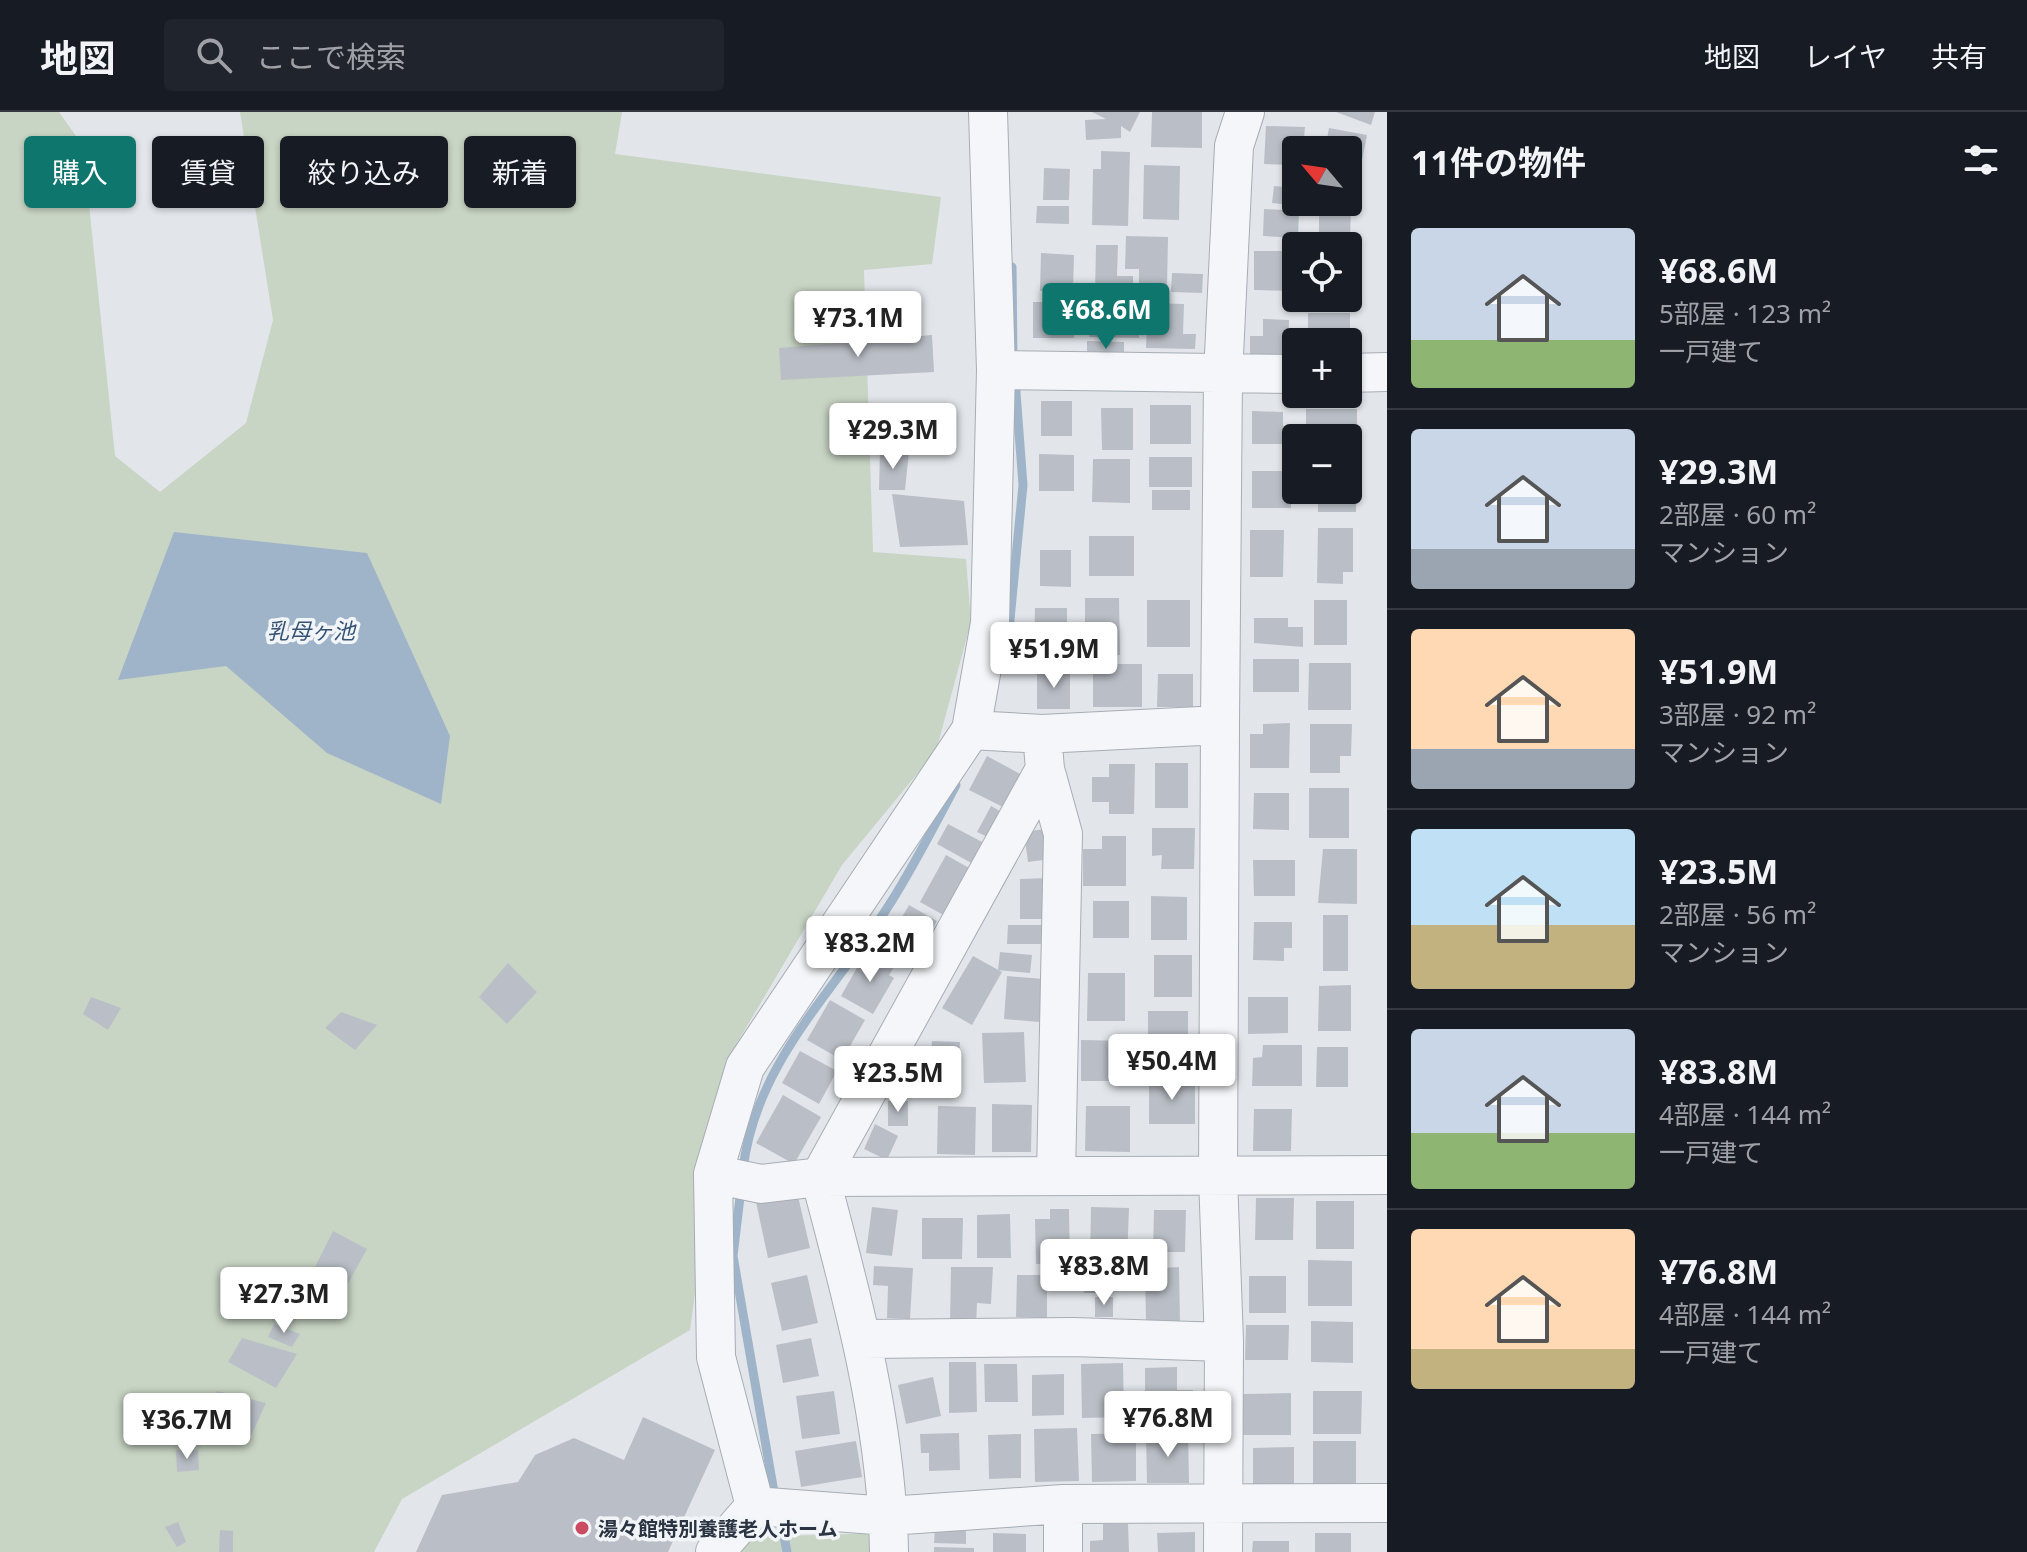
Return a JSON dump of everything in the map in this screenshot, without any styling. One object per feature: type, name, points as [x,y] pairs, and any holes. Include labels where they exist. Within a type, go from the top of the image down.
[{"type":"street","points":[[755,1506],[716,1357],[713,1174],[745,1067],[981,730],[1009,371],[988,112]]},
{"type":"street","points":[[1223,1552],[1224,1342],[1218,1177],[1223,376],[1234,146],[1245,112]]},
{"type":"street","points":[[1009,371],[1282,374]]},
{"type":"street","points":[[1362,373],[1387,372]]},
{"type":"street","points":[[981,730],[1044,751],[1220,725]]},
{"type":"street","points":[[1044,751],[1063,834],[1056,1175]]},
{"type":"street","points":[[888,1534],[864,1339],[820,1177],[1044,751]]},
{"type":"street","points":[[713,1174],[761,1184],[820,1177],[1387,1175]]},
{"type":"street","points":[[864,1339],[1073,1337],[1224,1342]]},
{"type":"street","points":[[755,1506],[808,1512],[888,1534],[1063,1504],[1387,1503]]},
{"type":"street","points":[[1063,1504],[1063,1552]]},
{"type":"street","points":[[715,1552],[755,1506]]},
{"type":"green space","points":[[0,112],[59,112],[76,136],[24,136],[24,208],[89,208],[115,456],[160,492],[246,423],[273,320],[255,208],[264,208],[264,136],[244,136],[240,112],[622,112],[615,154],[941,197],[932,264],[864,270],[873,552],[966,559],[971,622],[936,751],[842,865],[727,1060],[690,1330],[402,1499],[374,1552],[0,1552]]},
{"type":"green space","points":[[884,1533],[882,1552],[731,1552],[741,1537]]},
{"type":"water","name":"乳母ヶ池","points":[[174,532],[367,553],[450,736],[441,804],[327,753],[226,666],[118,680]]},
{"type":"building","points":[[1092,112],[1140,112],[1130,132],[1121,126],[1121,138],[1086,140],[1085,120],[1106,119]]},
{"type":"building","points":[[1152,112],[1202,112],[1202,148],[1151,147]]},
{"type":"building","points":[[1336,112],[1375,112],[1371,125]]},
{"type":"building","points":[[1266,126],[1305,127],[1304,136],[1282,136],[1282,165],[1264,164]]},
{"type":"building","points":[[1329,128],[1367,135],[1362,160],[1362,136],[1328,136]]},
{"type":"building","points":[[1101,151],[1130,152],[1128,226],[1092,225],[1093,169],[1101,169]]},
{"type":"building","points":[[1144,165],[1180,166],[1179,220],[1143,219]]},
{"type":"building","points":[[1044,168],[1070,169],[1069,200],[1043,200]]},
{"type":"building","points":[[1274,186],[1282,187],[1282,204],[1272,203]]},
{"type":"building","points":[[1037,206],[1069,206],[1069,224],[1036,223]]},
{"type":"building","points":[[1264,209],[1282,210],[1282,216],[1299,216],[1298,232],[1282,232],[1282,237],[1263,236]]},
{"type":"building","points":[[1319,216],[1351,216],[1350,232],[1319,232]]},
{"type":"building","points":[[1126,236],[1168,237],[1167,289],[1139,288],[1139,269],[1125,269]]},
{"type":"building","points":[[1096,245],[1118,245],[1117,276],[1133,276],[1133,294],[1095,293]]},
{"type":"building","points":[[1254,251],[1282,251],[1282,291],[1254,290]]},
{"type":"building","points":[[1041,253],[1074,255],[1073,292],[1040,291]]},
{"type":"building","points":[[1172,273],[1203,274],[1202,293],[1171,292]]},
{"type":"building","points":[[1033,302],[1074,302],[1074,338],[1033,338]]},
{"type":"building","points":[[1090,302],[1139,303],[1139,338],[1089,337]]},
{"type":"building","points":[[1148,303],[1184,304],[1183,334],[1196,334],[1195,349],[1146,348]]},
{"type":"building","points":[[1308,313],[1350,313],[1350,328],[1308,328]]},
{"type":"building","points":[[1263,319],[1289,320],[1289,328],[1282,328],[1282,358],[1250,358],[1250,336],[1263,336]]},
{"type":"building","points":[[932,335],[934,372],[781,380],[779,348]]},
{"type":"building","points":[[1087,341],[1124,342],[1124,362],[1087,360]]},
{"type":"building","points":[[1041,401],[1072,401],[1072,436],[1041,436]]},
{"type":"building","points":[[1150,405],[1191,405],[1191,444],[1150,444]]},
{"type":"building","points":[[1101,408],[1133,408],[1133,450],[1102,450]]},
{"type":"building","points":[[1306,409],[1357,409],[1357,424],[1306,424]]},
{"type":"building","points":[[1252,411],[1283,412],[1282,444],[1252,444]]},
{"type":"building","points":[[880,452],[909,452],[905,490],[879,490]]},
{"type":"building","points":[[1039,454],[1074,455],[1074,491],[1039,491]]},
{"type":"building","points":[[1149,457],[1192,457],[1192,487],[1149,487]]},
{"type":"building","points":[[1093,459],[1130,459],[1130,503],[1092,502]]},
{"type":"building","points":[[1252,471],[1282,471],[1282,504],[1291,504],[1291,508],[1252,508]]},
{"type":"building","points":[[1152,490],[1190,490],[1190,510],[1152,510]]},
{"type":"building","points":[[892,494],[964,501],[968,545],[900,547]]},
{"type":"building","points":[[1318,504],[1356,504],[1356,512],[1318,512]]},
{"type":"building","points":[[1318,528],[1353,528],[1353,572],[1343,572],[1343,584],[1317,583]]},
{"type":"building","points":[[1250,530],[1284,530],[1283,577],[1250,577]]},
{"type":"building","points":[[1089,536],[1134,536],[1134,576],[1089,576]]},
{"type":"building","points":[[1040,550],[1071,550],[1071,587],[1040,586]]},
{"type":"building","points":[[1085,598],[1119,598],[1120,655],[1085,655]]},
{"type":"building","points":[[1147,600],[1190,600],[1190,647],[1147,647]]},
{"type":"building","points":[[1314,600],[1347,600],[1347,645],[1314,645]]},
{"type":"building","points":[[1035,608],[1067,608],[1067,650],[1034,650]]},
{"type":"building","points":[[1254,618],[1288,618],[1288,627],[1303,627],[1303,647],[1254,643]]},
{"type":"building","points":[[1253,659],[1299,659],[1299,692],[1253,692]]},
{"type":"building","points":[[1309,663],[1351,663],[1351,710],[1308,710]]},
{"type":"building","points":[[1093,664],[1142,664],[1142,707],[1093,707]]},
{"type":"building","points":[[1037,672],[1070,672],[1070,709],[1037,709]]},
{"type":"building","points":[[1158,674],[1193,674],[1193,707],[1157,707]]},
{"type":"building","points":[[1290,723],[1289,768],[1250,768],[1250,734],[1263,734],[1263,724]]},
{"type":"building","points":[[1310,724],[1352,724],[1351,756],[1340,756],[1340,773],[1310,773]]},
{"type":"building","points":[[987,756],[1024,776],[1007,809],[969,790]]},
{"type":"building","points":[[1155,763],[1188,763],[1188,808],[1155,808]]},
{"type":"building","points":[[1109,764],[1135,764],[1134,814],[1109,814],[1109,802],[1092,802],[1092,777],[1109,777]]},
{"type":"building","points":[[1309,788],[1349,788],[1349,838],[1309,838]]},
{"type":"building","points":[[1254,793],[1289,793],[1289,830],[1253,829]]},
{"type":"building","points":[[991,806],[1007,815],[994,840],[977,832]]},
{"type":"building","points":[[948,824],[986,844],[975,865],[937,844]]},
{"type":"building","points":[[1152,828],[1195,828],[1194,869],[1161,869],[1162,855],[1152,856]]},
{"type":"building","points":[[1045,829],[1050,859],[1028,862],[1024,832]]},
{"type":"building","points":[[1102,836],[1126,836],[1126,886],[1083,886],[1083,849],[1102,849]]},
{"type":"building","points":[[1323,849],[1357,849],[1357,904],[1318,903]]},
{"type":"building","points":[[946,855],[971,869],[945,916],[920,902]]},
{"type":"building","points":[[1253,860],[1295,860],[1295,896],[1254,896]]},
{"type":"building","points":[[1048,878],[1048,919],[1020,919],[1020,879]]},
{"type":"building","points":[[1151,896],[1187,897],[1187,940],[1151,940]]},
{"type":"building","points":[[1093,901],[1129,901],[1129,938],[1093,938]]},
{"type":"building","points":[[909,905],[937,921],[911,967],[883,950]]},
{"type":"building","points":[[1323,915],[1348,915],[1348,971],[1323,971]]},
{"type":"building","points":[[1254,922],[1292,922],[1292,948],[1284,948],[1284,961],[1253,960]]},
{"type":"building","points":[[1008,925],[1042,925],[1041,944],[1007,944]]},
{"type":"building","points":[[1000,952],[1032,955],[1030,973],[998,970]]},
{"type":"building","points":[[879,955],[895,965],[889,975],[894,978],[873,1014],[841,996],[862,959],[873,966]]},
{"type":"building","points":[[1154,955],[1192,955],[1192,997],[1154,997]]},
{"type":"building","points":[[973,956],[1002,972],[972,1025],[942,1008]]},
{"type":"building","points":[[508,963],[537,992],[507,1024],[479,997]]},
{"type":"building","points":[[1088,973],[1125,973],[1125,1021],[1087,1021]]},
{"type":"building","points":[[1007,976],[1043,979],[1039,1022],[1004,1019]]},
{"type":"building","points":[[1351,985],[1351,1031],[1318,1031],[1319,986]]},
{"type":"building","points":[[91,997],[121,1008],[108,1030],[83,1014]]},
{"type":"building","points":[[1248,997],[1288,997],[1288,1033],[1248,1034]]},
{"type":"building","points":[[830,1000],[865,1020],[842,1060],[807,1040]]},
{"type":"building","points":[[1148,1011],[1188,1011],[1188,1062],[1148,1061]]},
{"type":"building","points":[[341,1012],[377,1025],[355,1050],[325,1028]]},
{"type":"building","points":[[1024,1032],[1026,1082],[984,1083],[982,1033]]},
{"type":"building","points":[[1081,1040],[1130,1041],[1130,1081],[1081,1081]]},
{"type":"building","points":[[932,1041],[960,1042],[957,1096],[917,1094],[919,1060],[931,1060]]},
{"type":"building","points":[[1263,1045],[1302,1045],[1302,1086],[1252,1086],[1253,1058],[1262,1057]]},
{"type":"building","points":[[1317,1047],[1348,1047],[1348,1087],[1316,1087]]},
{"type":"building","points":[[800,1051],[837,1071],[819,1104],[782,1083]]},
{"type":"building","points":[[1149,1080],[1195,1081],[1195,1124],[1149,1124]]},
{"type":"building","points":[[783,1095],[821,1117],[794,1164],[756,1143]]},
{"type":"building","points":[[888,1101],[908,1101],[908,1126],[888,1126]]},
{"type":"building","points":[[992,1104],[1032,1105],[1031,1152],[992,1152]]},
{"type":"building","points":[[938,1106],[976,1107],[975,1155],[937,1154]]},
{"type":"building","points":[[1086,1106],[1130,1106],[1130,1152],[1085,1151]]},
{"type":"building","points":[[1254,1109],[1292,1109],[1291,1151],[1253,1151]]},
{"type":"building","points":[[875,1124],[898,1136],[887,1160],[864,1149]]},
{"type":"building","points":[[797,1192],[810,1248],[768,1258],[756,1202]]},
{"type":"building","points":[[1256,1198],[1294,1198],[1293,1240],[1255,1240]]},
{"type":"building","points":[[1316,1201],[1354,1201],[1354,1249],[1316,1249]]},
{"type":"building","points":[[872,1207],[898,1210],[892,1256],[866,1253]]},
{"type":"building","points":[[1091,1207],[1129,1208],[1127,1260],[1090,1259]]},
{"type":"building","points":[[1050,1209],[1069,1209],[1070,1263],[1036,1264],[1035,1219],[1050,1219]]},
{"type":"building","points":[[1154,1210],[1186,1210],[1185,1252],[1153,1252]]},
{"type":"building","points":[[1010,1214],[1011,1258],[977,1258],[977,1215]]},
{"type":"building","points":[[922,1218],[963,1218],[962,1259],[922,1259]]},
{"type":"building","points":[[333,1231],[367,1249],[346,1287],[315,1267]]},
{"type":"building","points":[[1308,1260],[1352,1261],[1352,1306],[1308,1306]]},
{"type":"building","points":[[874,1266],[913,1268],[910,1319],[887,1318],[888,1286],[873,1285]]},
{"type":"building","points":[[951,1267],[993,1267],[991,1304],[977,1303],[976,1327],[950,1326]]},
{"type":"building","points":[[1179,1267],[1180,1321],[1146,1322],[1145,1269]]},
{"type":"building","points":[[1085,1270],[1105,1270],[1105,1293],[1084,1293]]},
{"type":"building","points":[[807,1275],[818,1323],[782,1331],[771,1283]]},
{"type":"building","points":[[1017,1275],[1047,1275],[1047,1318],[1016,1317]]},
{"type":"building","points":[[1249,1276],[1286,1276],[1286,1313],[1249,1313]]},
{"type":"building","points":[[1095,1297],[1113,1297],[1113,1317],[1095,1317]]},
{"type":"building","points":[[1311,1321],[1353,1322],[1353,1363],[1311,1362]]},
{"type":"building","points":[[274,1324],[300,1334],[292,1347],[268,1337]]},
{"type":"building","points":[[1246,1325],[1289,1325],[1288,1360],[1245,1360]]},
{"type":"building","points":[[242,1338],[297,1354],[276,1388],[228,1362]]},
{"type":"building","points":[[811,1338],[819,1376],[783,1383],[776,1345]]},
{"type":"building","points":[[949,1362],[976,1362],[977,1412],[949,1413]]},
{"type":"building","points":[[1123,1363],[1124,1417],[1082,1418],[1081,1364]]},
{"type":"building","points":[[984,1364],[1017,1364],[1018,1402],[985,1402]]},
{"type":"building","points":[[1177,1367],[1177,1390],[1193,1390],[1194,1418],[1145,1419],[1145,1368]]},
{"type":"building","points":[[1064,1374],[1064,1415],[1032,1416],[1032,1375]]},
{"type":"building","points":[[933,1377],[941,1416],[906,1424],[898,1385]]},
{"type":"building","points":[[217,1391],[266,1403],[250,1438],[203,1429]]},
{"type":"building","points":[[834,1391],[840,1434],[802,1439],[796,1396]]},
{"type":"building","points":[[1313,1391],[1362,1391],[1361,1434],[1313,1434]]},
{"type":"building","points":[[1291,1393],[1291,1435],[1243,1435],[1243,1394]]},
{"type":"building","points":[[643,1417],[715,1450],[668,1552],[416,1552],[442,1495],[518,1482],[535,1455],[574,1438],[624,1460]]},
{"type":"building","points":[[1077,1428],[1079,1481],[1035,1482],[1034,1429]]},
{"type":"building","points":[[959,1433],[960,1470],[929,1471],[929,1453],[921,1453],[920,1434]]},
{"type":"building","points":[[1136,1433],[1136,1481],[1092,1482],[1091,1434]]},
{"type":"building","points":[[1021,1434],[1021,1478],[989,1479],[988,1435]]},
{"type":"building","points":[[1188,1434],[1189,1483],[1147,1483],[1146,1435]]},
{"type":"building","points":[[856,1441],[862,1477],[801,1487],[795,1451]]},
{"type":"building","points":[[1313,1441],[1356,1441],[1356,1485],[1313,1485]]},
{"type":"building","points":[[1294,1447],[1294,1484],[1253,1484],[1253,1448]]},
{"type":"building","points":[[176,1450],[198,1450],[199,1470],[177,1472]]},
{"type":"building","points":[[178,1522],[186,1542],[177,1547],[165,1527]]},
{"type":"building","points":[[1103,1524],[1128,1524],[1129,1552],[1090,1552],[1090,1541],[1103,1540]]},
{"type":"building","points":[[220,1530],[233,1531],[233,1552],[219,1552]]},
{"type":"building","points":[[935,1530],[966,1531],[966,1544],[934,1543]]},
{"type":"building","points":[[1195,1532],[1195,1552],[1158,1552],[1157,1533]]},
{"type":"building","points":[[993,1533],[1026,1534],[1026,1552],[993,1552]]},
{"type":"building","points":[[1315,1533],[1351,1533],[1351,1552],[1315,1552]]},
{"type":"building","points":[[1253,1541],[1289,1541],[1289,1552],[1252,1552]]},
{"type":"building","points":[[934,1547],[974,1548],[974,1552],[934,1552]]},
{"type":"waterway","points":[[1012,267],[1013,360]]},
{"type":"waterway","points":[[1001,666],[1008,640],[1023,485],[1015,379]]},
{"type":"waterway","points":[[743,1170],[763,1095],[781,1061],[891,902],[956,785]]},
{"type":"waterway","points":[[741,1189],[733,1256],[775,1498]]},
{"type":"waterway","points":[[780,1516],[787,1552]]},
{"type":"place","name":"湯々館特別養護老人ホーム","points":[[582,1528]]}]
